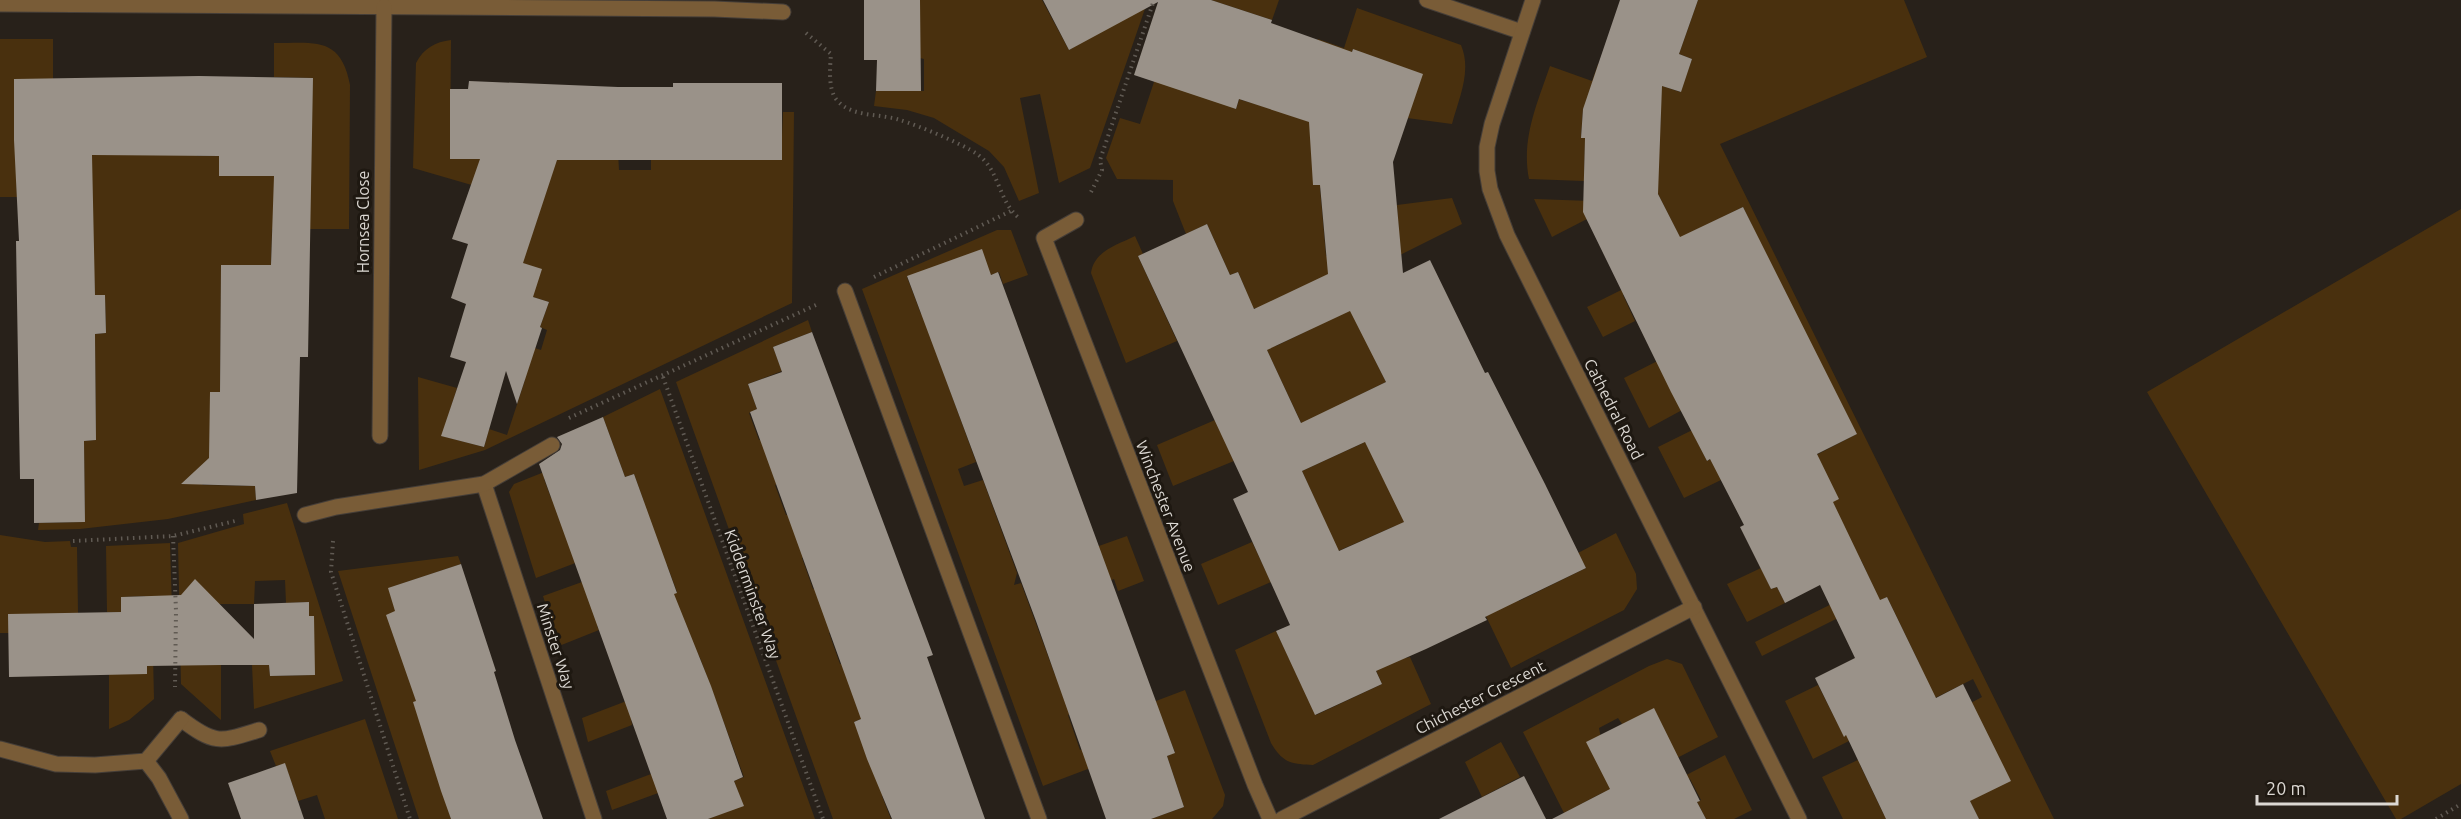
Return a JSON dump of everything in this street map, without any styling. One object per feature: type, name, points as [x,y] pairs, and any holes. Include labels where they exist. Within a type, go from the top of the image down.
[{"type":"street","points":[[1427,0],[1522,32]]},
{"type":"street","name":"Cathedral Road","points":[[1533,0],[1492,123],[1487,147],[1487,171],[1493,199],[1521,264],[1799,819]]},
{"type":"street","points":[[0,4],[384,7],[498,4],[783,12]]},
{"type":"street","name":"Hornsea Close","points":[[380,436],[384,7]]},
{"type":"street","name":"Winchester Avenue","points":[[1076,220],[1044,238],[1270,819]]},
{"type":"street","points":[[845,291],[1039,819]]},
{"type":"street","points":[[305,515],[336,507],[484,484],[552,445]]},
{"type":"street","name":"Minster Way","points":[[484,484],[594,819]]},
{"type":"street","name":"Chichester Crescent","points":[[1282,819],[1694,607]]},
{"type":"street","points":[[0,749],[56,764],[95,765],[146,760],[181,719],[201,734],[224,740],[259,730]]},
{"type":"street","points":[[146,760],[159,778],[181,819]]},
{"type":"path","points":[[1102,170],[1100,160],[1154,0]]},
{"type":"path","points":[[568,418],[663,377],[1011,211],[994,171],[976,153],[900,120],[848,110],[835,98],[830,76],[831,54]]},
{"type":"path","name":"Kidderminster Way","points":[[663,377],[823,819]]},
{"type":"path","points":[[73,542],[173,536],[239,520]]},
{"type":"path","points":[[173,536],[176,611],[175,688]]},
{"type":"path","points":[[331,572],[410,819]]},
{"type":"path","points":[[2436,819],[2461,804]]},
{"type":"shaded area","points":[[920,0],[1042,0],[1069,50],[1148,0],[1090,168],[1059,183],[1040,94],[1020,98],[1039,193],[1019,201],[1004,167],[989,151],[934,118],[907,110],[874,106],[876,91],[924,91],[924,59],[920,58]]},
{"type":"shaded area","points":[[1211,0],[1279,0],[1272,20]]},
{"type":"shaded area","points":[[1698,0],[1904,0],[1927,57],[1720,144],[2054,819],[1979,819],[1970,801],[1966,779],[1885,819],[1843,819],[1822,777],[1902,739],[1860,765],[1884,815],[1959,779],[1946,716],[1982,697],[1973,679],[1813,759],[1785,701],[1818,685],[1844,736],[1919,699],[1920,665],[1887,597],[1842,619],[1840,617],[1762,656],[1755,642],[1872,584],[1861,560],[1851,565],[1789,469],[1857,434],[1694,435],[1707,461],[1711,459],[1721,480],[1684,498],[1658,447],[1761,396],[1684,409],[1649,428],[1624,378],[1787,295],[1777,277],[1689,262],[1623,295],[1635,321],[1603,337],[1587,307],[1752,225],[1743,207],[1680,238],[1657,192],[1661,111],[1583,108],[1581,138],[1585,138],[1584,181],[1529,179],[1527,150],[1529,136],[1550,66],[1592,81],[1598,64],[1680,92],[1692,59],[1679,54]]},
{"type":"shaded area","points":[[1357,8],[1461,45],[1465,75],[1452,124],[1407,118],[1353,49],[1345,71],[1394,181],[1320,188],[1326,256],[1400,249],[1397,205],[1452,198],[1462,224],[1358,276],[1375,360],[1386,382],[1351,399],[1479,521],[1519,601],[1586,568],[1578,553],[1616,533],[1636,574],[1637,589],[1624,610],[1511,668],[1467,577],[1426,649],[1410,614],[1390,623],[1406,658],[1410,657],[1431,704],[1313,765],[1305,765],[1288,761],[1271,743],[1235,650],[1276,631],[1316,715],[1382,684],[1371,659],[1404,545],[1395,526],[1338,551],[1302,471],[1363,443],[1346,406],[1304,429],[1265,346],[1276,346],[1311,329],[1257,308],[1246,309],[1238,292],[1245,288],[1238,272],[1230,275],[1207,224],[1186,234],[1173,201],[1173,180],[1117,179],[1106,158],[1120,118],[1140,124],[1161,61],[1236,109],[1243,88],[1245,88],[1241,100],[1262,106],[1303,81],[1318,39],[1344,48]]},
{"type":"shaded area","points":[[0,39],[53,39],[53,79],[14,79],[17,197],[0,197]]},
{"type":"shaded area","points":[[451,40],[450,158],[618,152],[619,170],[651,170],[651,160],[781,160],[783,112],[794,112],[792,303],[485,450],[419,470],[418,377],[457,388],[442,436],[484,447],[489,429],[507,435],[525,380],[519,343],[541,350],[547,330],[540,327],[549,302],[533,297],[509,258],[520,227],[533,232],[540,210],[482,188],[413,168],[416,63],[430,47]]},
{"type":"shaded area","points":[[274,43],[314,43],[324,46],[333,50],[346,69],[350,85],[349,229],[272,229],[271,265],[221,265],[220,392],[234,429],[198,480],[203,485],[255,486],[256,500],[168,519],[80,529],[38,530],[39,523],[85,522],[84,441],[96,440],[95,334],[106,333],[105,296],[95,295],[94,277],[53,155],[132,155],[132,142],[196,142],[197,156],[219,156],[219,176],[313,78],[274,77]]},
{"type":"shaded area","points":[[1534,199],[1620,202],[1552,237]]},
{"type":"shaded area","points":[[2461,209],[2461,784],[2401,819],[2396,819],[2147,392]]},
{"type":"shaded area","points":[[997,230],[1011,230],[1028,275],[1003,284],[999,272],[991,275],[907,277],[921,314],[935,309],[936,352],[976,462],[958,469],[964,486],[983,480],[1017,573],[1014,585],[1021,583],[1055,675],[1068,671],[1082,710],[1068,715],[1080,750],[1095,745],[1101,764],[1043,786],[862,289]]},
{"type":"shaded area","points":[[1135,236],[1143,254],[1138,256],[1177,341],[1126,363],[1091,273],[1093,265],[1101,254]]},
{"type":"shaded area","points":[[808,320],[812,332],[773,347],[782,371],[748,384],[757,409],[749,413],[759,440],[767,437],[784,481],[775,485],[786,515],[796,512],[812,554],[802,558],[813,589],[822,586],[838,629],[829,633],[840,664],[851,661],[863,718],[854,722],[892,792],[882,796],[891,819],[833,819],[676,382]]},
{"type":"shaded area","points":[[660,389],[815,819],[708,819],[743,805],[734,781],[744,777],[700,658],[668,596],[677,592],[667,565],[578,562],[536,578],[509,492],[514,484],[577,459],[544,479],[551,498],[644,502],[634,474],[625,477],[603,417]]},
{"type":"shaded area","points":[[1215,420],[1234,461],[1173,486],[1157,445]]},
{"type":"shaded area","points":[[287,503],[343,681],[254,709],[252,665],[269,665],[270,676],[314,675],[314,616],[309,616],[309,602],[286,603],[285,580],[255,581],[254,604],[207,604],[221,665],[221,720],[181,684],[178,543],[244,524],[243,514]]},
{"type":"shaded area","points":[[0,535],[45,542],[70,541],[71,547],[77,547],[78,613],[9,633],[0,633]]},
{"type":"shaded area","points":[[1127,536],[1144,581],[1118,591],[1114,579],[1104,583],[1096,547]]},
{"type":"shaded area","points":[[1252,542],[1271,582],[1218,605],[1201,564]]},
{"type":"shaded area","points":[[170,543],[172,609],[152,610],[154,699],[129,720],[109,729],[109,675],[145,596],[121,597],[121,612],[107,612],[106,546]]},
{"type":"shaded area","points":[[458,556],[461,564],[389,588],[405,640],[451,819],[419,819],[338,571]]},
{"type":"shaded area","points":[[1761,568],[1771,589],[1777,587],[1785,603],[1747,622],[1727,584]]},
{"type":"shaded area","points":[[582,582],[610,621],[597,626],[599,630],[559,646],[543,596]]},
{"type":"shaded area","points":[[1667,659],[1682,664],[1718,737],[1675,759],[1622,724],[1618,718],[1599,728],[1611,791],[1602,793],[1564,813],[1523,732],[1649,666]]},
{"type":"shaded area","points":[[1185,690],[1225,795],[1223,806],[1212,819],[1151,819],[1184,807],[1167,756],[1175,752],[1165,727],[1148,704]]},
{"type":"shaded area","points":[[637,697],[643,714],[631,718],[632,725],[588,742],[582,718]]},
{"type":"shaded area","points":[[365,719],[398,819],[325,819],[317,795],[298,801],[285,764],[276,766],[270,751]]},
{"type":"shaded area","points":[[1501,742],[1520,777],[1482,797],[1465,762]]},
{"type":"shaded area","points":[[1725,755],[1752,810],[1734,819],[1706,819],[1697,802],[1701,800],[1690,779],[1631,810],[1601,819]]},
{"type":"shaded area","points":[[651,774],[669,789],[612,810],[606,791]]},
{"type":"building","points":[[864,0],[920,0],[921,91],[876,91],[877,60],[864,60]]},
{"type":"building","points":[[1043,0],[1211,0],[1272,20],[1271,23],[1352,52],[1353,49],[1423,74],[1393,162],[1403,273],[1430,260],[1485,373],[1488,372],[1586,568],[1485,617],[1487,620],[1376,671],[1382,684],[1315,715],[1276,631],[1290,625],[1233,499],[1248,492],[1138,256],[1207,224],[1230,275],[1238,272],[1254,309],[1328,274],[1320,185],[1313,185],[1309,122],[1239,99],[1236,109],[1134,75],[1158,2],[1069,50]],"holes":[[[1350,311],[1386,382],[1301,423],[1267,350]],[[1365,442],[1404,522],[1339,551],[1302,471]]]},
{"type":"building","points":[[1620,0],[1698,0],[1679,54],[1692,59],[1681,92],[1662,86],[1658,194],[1680,237],[1743,207],[1857,434],[1817,454],[1839,499],[1833,502],[1880,600],[1887,597],[1936,698],[1963,684],[2011,781],[1970,801],[1979,819],[1886,819],[1846,735],[1844,737],[1815,678],[1855,658],[1820,585],[1785,603],[1777,587],[1771,589],[1740,527],[1744,525],[1710,459],[1707,461],[1671,392],[1583,212],[1585,138],[1581,138],[1583,109]]},
{"type":"building","points":[[199,76],[313,78],[308,357],[300,357],[297,493],[256,500],[255,486],[181,484],[209,458],[210,392],[220,392],[221,265],[271,265],[274,176],[219,176],[219,156],[92,155],[95,295],[105,295],[106,333],[95,334],[96,440],[84,441],[85,522],[34,523],[34,479],[20,479],[16,241],[19,241],[14,140],[14,79]]},
{"type":"building","points":[[469,81],[618,87],[673,87],[673,83],[782,83],[782,160],[557,160],[523,263],[542,269],[533,297],[549,302],[517,404],[506,371],[484,447],[441,436],[466,362],[450,357],[466,304],[451,298],[468,244],[452,239],[480,159],[450,159],[450,89],[468,89]]},
{"type":"building","points":[[982,249],[991,275],[998,272],[1175,753],[1167,756],[1184,807],[1151,819],[1106,819],[1036,621],[907,276]]},
{"type":"building","points":[[812,332],[933,655],[927,657],[985,819],[892,819],[867,759],[854,722],[861,719],[750,412],[757,409],[748,384],[782,372],[773,347]]},
{"type":"building","points":[[603,417],[625,477],[634,474],[677,593],[674,594],[711,686],[743,777],[734,781],[744,806],[708,819],[667,819],[539,464],[560,450],[562,444],[557,437]]},
{"type":"building","points":[[461,564],[496,671],[494,672],[515,740],[543,819],[451,819],[441,791],[413,702],[416,701],[386,615],[395,611],[388,588]]},
{"type":"building","points":[[195,579],[254,639],[254,604],[309,602],[309,616],[314,616],[315,675],[270,676],[269,665],[221,665],[147,666],[147,674],[9,677],[8,614],[121,612],[121,597],[181,595]]},
{"type":"building","points":[[1654,708],[1700,801],[1697,802],[1706,819],[1552,819],[1610,789],[1586,742]]},
{"type":"building","points":[[285,763],[304,819],[241,819],[228,783]]},
{"type":"building","points":[[1524,776],[1546,819],[1439,819]]}]
